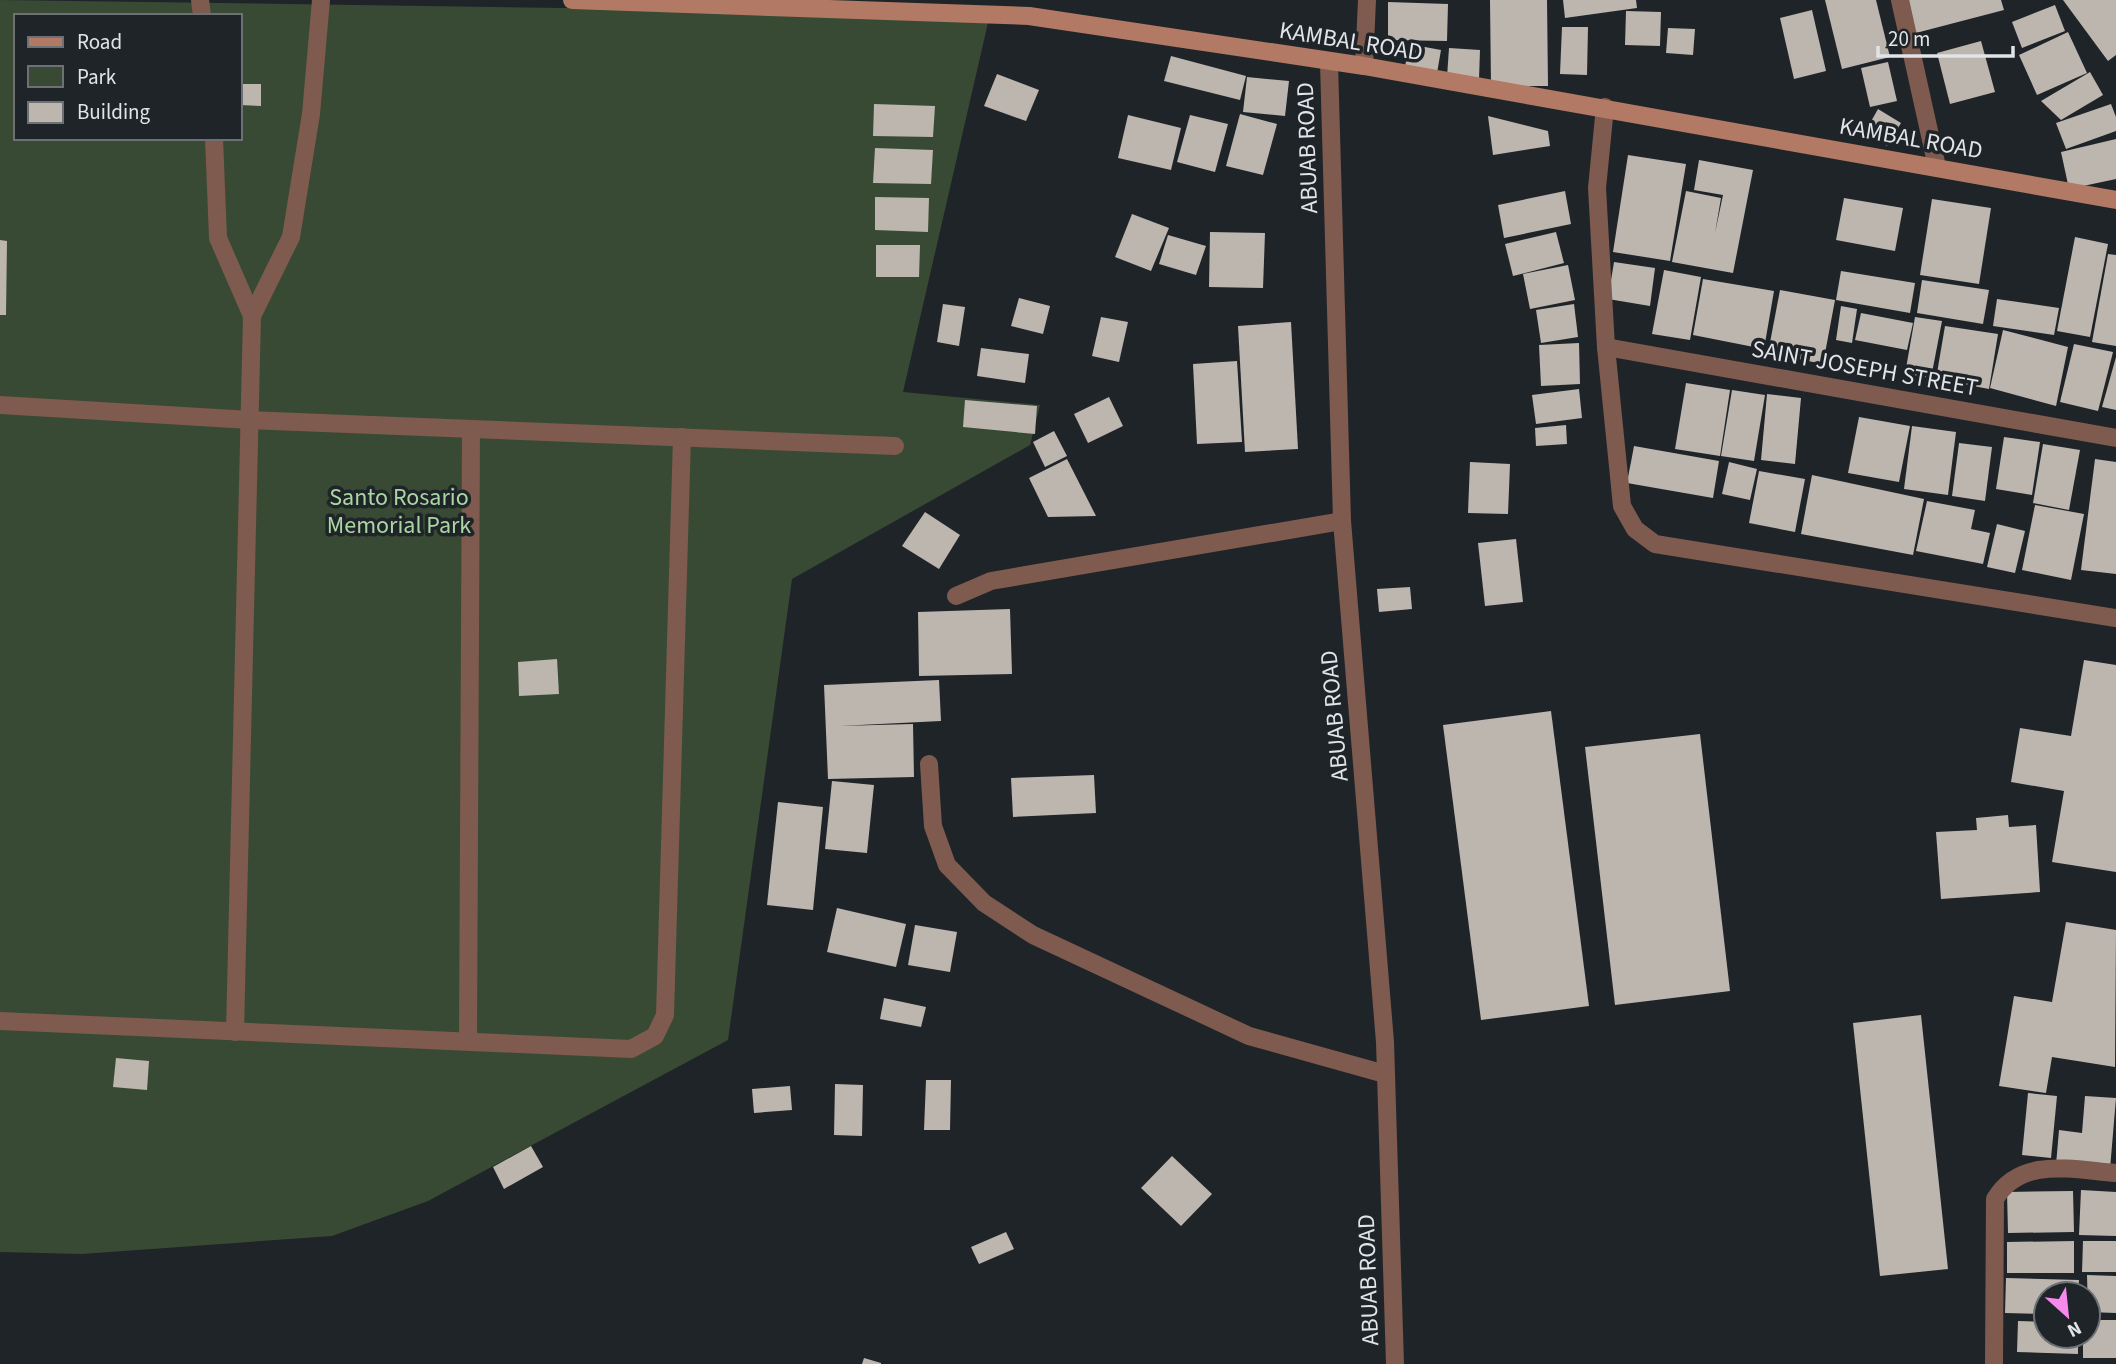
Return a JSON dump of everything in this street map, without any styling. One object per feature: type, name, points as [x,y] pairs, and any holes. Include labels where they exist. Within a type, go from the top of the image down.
[{"type":"main road","name":"KAMBAL ROAD","points":[[572,0],[1029,16],[1329,63],[1364,66],[2116,200]]},
{"type":"street","points":[[252,316],[291,237],[311,114],[321,0]]},
{"type":"street","points":[[1364,66],[1367,0]]},
{"type":"street","points":[[1900,0],[1937,167]]},
{"type":"street","name":"ABUAB ROAD","points":[[1329,63],[1342,521],[1385,1074],[1395,1364]]},
{"type":"street","points":[[1605,107],[1597,188],[1606,347],[1622,506],[1635,529],[1655,544],[2116,618]]},
{"type":"street","points":[[214,140],[218,238],[252,316],[236,1032]]},
{"type":"street","name":"SAINT JOSEPH STREET","points":[[1606,347],[2116,438]]},
{"type":"street","points":[[0,405],[250,421],[895,446]]},
{"type":"street","points":[[468,1041],[471,429]]},
{"type":"street","points":[[0,1020],[631,1049],[655,1036],[665,1015],[682,437]]},
{"type":"street","points":[[956,596],[990,581],[1342,521]]},
{"type":"street","points":[[929,764],[933,825],[947,865],[984,903],[1033,935],[1249,1036],[1385,1074]]},
{"type":"street","points":[[1994,1364],[1996,1199],[2006,1182],[2036,1169],[2116,1172]]},
{"type":"green space","name":"Santo Rosario Memorial Park","points":[[0,0],[990,14],[903,392],[1040,405],[1030,445],[792,579],[728,1040],[428,1201],[332,1236],[82,1254],[0,1252]]},
{"type":"building","points":[[1490,0],[1547,0],[1548,86],[1491,86]]},
{"type":"building","points":[[1563,0],[1636,0],[1637,8],[1565,18]]},
{"type":"building","points":[[1825,0],[1876,0],[1890,57],[1842,69]]},
{"type":"building","points":[[1903,0],[2001,0],[2004,10],[1912,34]]},
{"type":"building","points":[[2063,0],[2116,0],[2116,55],[2108,61]]},
{"type":"building","points":[[1388,2],[1448,4],[1447,41],[1388,40]]},
{"type":"building","points":[[2055,5],[2065,31],[2022,48],[2012,22]]},
{"type":"building","points":[[1812,10],[1826,71],[1794,79],[1780,18]]},
{"type":"building","points":[[1626,11],[1661,12],[1660,46],[1625,45]]},
{"type":"building","points":[[1562,27],[1588,27],[1587,75],[1560,74]]},
{"type":"building","points":[[1668,28],[1695,29],[1693,55],[1666,53]]},
{"type":"building","points":[[2068,32],[2087,73],[2037,95],[2019,55]]},
{"type":"building","points":[[1981,41],[1995,92],[1950,104],[1937,53]]},
{"type":"building","points":[[1409,44],[1441,50],[1437,73],[1405,67]]},
{"type":"building","points":[[1449,48],[1480,50],[1479,79],[1447,77]]},
{"type":"building","points":[[1171,56],[1246,76],[1240,100],[1164,81]]},
{"type":"building","points":[[1888,62],[1897,101],[1870,107],[1861,68]]},
{"type":"building","points":[[2090,72],[2103,95],[2061,120],[2041,101]]},
{"type":"building","points":[[997,74],[1039,90],[1026,121],[984,106]]},
{"type":"building","points":[[1247,77],[1289,81],[1285,116],[1243,112]]},
{"type":"building","points":[[242,84],[261,84],[261,106],[242,105]]},
{"type":"building","points":[[874,104],[935,106],[933,137],[873,136]]},
{"type":"building","points":[[2111,104],[2116,117],[2116,131],[2066,149],[2056,123]]},
{"type":"building","points":[[1878,109],[1901,123],[1887,146],[1865,132]]},
{"type":"building","points":[[1240,114],[1277,124],[1263,175],[1226,166]]},
{"type":"building","points":[[1128,115],[1181,128],[1171,170],[1118,158]]},
{"type":"building","points":[[1190,115],[1228,124],[1215,172],[1177,162]]},
{"type":"building","points":[[1488,116],[1548,131],[1550,146],[1493,155]]},
{"type":"building","points":[[2116,139],[2116,179],[2069,189],[2061,152]]},
{"type":"building","points":[[875,148],[933,150],[931,184],[873,183]]},
{"type":"building","points":[[1628,155],[1686,164],[1670,261],[1613,252]]},
{"type":"building","points":[[1699,160],[1753,170],[1733,273],[1672,262],[1686,191],[1721,198],[1715,233],[1723,195],[1694,190]]},
{"type":"building","points":[[1565,191],[1571,224],[1504,238],[1498,205]]},
{"type":"building","points":[[875,197],[929,198],[928,232],[875,230]]},
{"type":"building","points":[[1844,198],[1903,208],[1895,251],[1836,240]]},
{"type":"building","points":[[1932,199],[1991,208],[1979,284],[1920,275]]},
{"type":"building","points":[[1132,214],[1169,228],[1151,271],[1115,257]]},
{"type":"building","points":[[1210,232],[1265,233],[1263,288],[1209,287]]},
{"type":"building","points":[[1556,232],[1564,263],[1513,276],[1505,244]]},
{"type":"building","points":[[1168,235],[1206,246],[1196,275],[1159,264]]},
{"type":"building","points":[[2075,237],[2108,244],[2090,337],[2057,331]]},
{"type":"building","points":[[0,240],[7,241],[6,315],[0,315]]},
{"type":"building","points":[[876,245],[920,245],[919,277],[876,277]]},
{"type":"building","points":[[2108,254],[2116,255],[2116,346],[2092,342]]},
{"type":"building","points":[[1614,262],[1655,268],[1650,306],[1608,299]]},
{"type":"building","points":[[1568,265],[1575,300],[1530,309],[1523,274]]},
{"type":"building","points":[[1664,270],[1701,277],[1690,340],[1652,334]]},
{"type":"building","points":[[1841,271],[1915,283],[1910,313],[1836,300]]},
{"type":"building","points":[[1703,279],[1774,291],[1764,349],[1693,335]]},
{"type":"building","points":[[1922,280],[1989,290],[1983,324],[1917,313]]},
{"type":"building","points":[[1780,290],[1835,300],[1823,364],[1768,353]]},
{"type":"building","points":[[1019,298],[1050,306],[1043,334],[1011,326]]},
{"type":"building","points":[[1997,299],[2059,308],[2054,335],[1993,326]]},
{"type":"building","points":[[943,304],[965,307],[959,346],[937,342]]},
{"type":"building","points":[[1574,304],[1578,337],[1541,343],[1536,310]]},
{"type":"building","points":[[1841,306],[1857,309],[1852,343],[1836,340]]},
{"type":"building","points":[[1861,313],[1913,323],[1907,350],[1855,340]]},
{"type":"building","points":[[1101,317],[1128,322],[1119,362],[1092,356]]},
{"type":"building","points":[[1915,317],[1942,321],[1931,378],[1905,374]]},
{"type":"building","points":[[1291,322],[1298,449],[1245,452],[1238,326]]},
{"type":"building","points":[[1945,326],[1998,334],[1989,389],[1936,379]]},
{"type":"building","points":[[2003,330],[2068,347],[2056,406],[1990,388]]},
{"type":"building","points":[[1579,343],[1580,384],[1541,386],[1539,345]]},
{"type":"building","points":[[2074,344],[2113,352],[2098,411],[2060,402]]},
{"type":"building","points":[[981,348],[1029,354],[1025,383],[977,376]]},
{"type":"building","points":[[2116,357],[2116,410],[2102,407]]},
{"type":"building","points":[[1237,361],[1242,442],[1197,444],[1193,364]]},
{"type":"building","points":[[1686,383],[1730,390],[1720,456],[1675,449]]},
{"type":"building","points":[[1579,389],[1582,418],[1536,424],[1532,395]]},
{"type":"building","points":[[1732,390],[1765,395],[1754,461],[1721,456]]},
{"type":"building","points":[[1767,394],[1801,398],[1795,464],[1761,460]]},
{"type":"building","points":[[1109,397],[1123,426],[1088,443],[1074,414]]},
{"type":"building","points":[[965,400],[1037,406],[1035,434],[963,427]]},
{"type":"building","points":[[1859,417],[1910,426],[1899,482],[1848,473]]},
{"type":"building","points":[[1566,425],[1567,444],[1536,446],[1535,428]]},
{"type":"building","points":[[1912,426],[1956,432],[1948,495],[1904,489]]},
{"type":"building","points":[[1054,431],[1067,456],[1045,467],[1033,442]]},
{"type":"building","points":[[2004,437],[2040,442],[2032,495],[1996,489]]},
{"type":"building","points":[[1959,443],[1992,447],[1985,501],[1952,496]]},
{"type":"building","points":[[2043,444],[2080,450],[2069,510],[2033,503]]},
{"type":"building","points":[[1634,446],[1719,461],[1713,498],[1627,483]]},
{"type":"building","points":[[1067,459],[1096,516],[1048,517],[1029,478]]},
{"type":"building","points":[[2095,459],[2116,462],[2116,574],[2081,570]]},
{"type":"building","points":[[1470,462],[1510,464],[1508,514],[1468,513]]},
{"type":"building","points":[[1729,462],[1757,469],[1750,500],[1722,494]]},
{"type":"building","points":[[1759,471],[1805,479],[1795,532],[1749,523]]},
{"type":"building","points":[[1812,475],[1924,499],[1913,555],[1801,534]]},
{"type":"building","points":[[1927,501],[1975,510],[1971,529],[1990,533],[1983,564],[1916,551]]},
{"type":"building","points":[[2035,505],[2084,514],[2071,580],[2022,570]]},
{"type":"building","points":[[925,512],[960,535],[939,569],[902,546]]},
{"type":"building","points":[[1997,524],[2025,531],[2015,573],[1987,567]]},
{"type":"building","points":[[1516,539],[1523,602],[1485,606],[1478,543]]},
{"type":"building","points":[[1410,587],[1412,609],[1379,612],[1377,589]]},
{"type":"building","points":[[1010,609],[1012,674],[919,676],[918,612]]},
{"type":"building","points":[[557,659],[559,694],[519,696],[518,662]]},
{"type":"building","points":[[2084,660],[2116,665],[2116,872],[2052,862],[2064,791],[2011,782],[2020,728],[2071,736]]},
{"type":"building","points":[[939,680],[941,721],[839,726],[913,724],[914,777],[828,779],[824,685]]},
{"type":"building","points":[[1551,711],[1589,1006],[1481,1020],[1443,725]]},
{"type":"building","points":[[1700,734],[1730,991],[1615,1005],[1585,747]]},
{"type":"building","points":[[1094,775],[1096,813],[1013,817],[1011,778]]},
{"type":"building","points":[[832,781],[874,785],[867,853],[825,849]]},
{"type":"building","points":[[778,802],[823,807],[813,910],[767,905]]},
{"type":"building","points":[[2008,815],[2009,827],[2036,825],[2040,892],[1941,899],[1936,832],[1977,830],[1976,818]]},
{"type":"building","points":[[837,908],[906,924],[896,967],[827,952]]},
{"type":"building","points":[[2066,922],[2116,930],[2115,1067],[2052,1057],[2046,1093],[1999,1086],[2014,996],[2052,1002]]},
{"type":"building","points":[[915,925],[957,932],[950,972],[908,965]]},
{"type":"building","points":[[884,998],[926,1007],[921,1027],[880,1019]]},
{"type":"building","points":[[1921,1015],[1948,1269],[1880,1276],[1853,1023]]},
{"type":"building","points":[[116,1058],[149,1061],[147,1090],[113,1087]]},
{"type":"building","points":[[926,1080],[951,1080],[950,1130],[924,1130]]},
{"type":"building","points":[[835,1084],[863,1085],[862,1136],[834,1135]]},
{"type":"building","points":[[790,1086],[792,1110],[754,1113],[752,1089]]},
{"type":"building","points":[[2028,1093],[2057,1096],[2051,1158],[2022,1155]]},
{"type":"building","points":[[2085,1096],[2116,1098],[2110,1169],[2056,1165],[2059,1130],[2082,1133]]},
{"type":"building","points":[[531,1146],[543,1167],[504,1189],[493,1167]]},
{"type":"building","points":[[1172,1156],[1212,1194],[1181,1226],[1141,1188]]},
{"type":"building","points":[[2081,1190],[2116,1192],[2116,1236],[2079,1235]]},
{"type":"building","points":[[2073,1191],[2074,1232],[2008,1233],[2007,1192]]},
{"type":"building","points":[[1006,1232],[1014,1249],[979,1264],[971,1247]]},
{"type":"building","points":[[2074,1241],[2074,1273],[2007,1273],[2007,1242]]},
{"type":"building","points":[[2083,1241],[2116,1241],[2116,1272],[2082,1272]]},
{"type":"building","points":[[2087,1275],[2116,1276],[2116,1313],[2102,1312],[2102,1280],[2087,1280]]},
{"type":"building","points":[[2006,1278],[2079,1280],[2032,1280],[2032,1314],[2005,1313]]},
{"type":"building","points":[[2102,1320],[2116,1320],[2116,1358],[2083,1358],[2083,1350],[2102,1350]]},
{"type":"building","points":[[2018,1321],[2032,1322],[2032,1350],[2078,1350],[2078,1354],[2017,1352]]},
{"type":"building","points":[[864,1358],[881,1363],[881,1364],[862,1364]]}]
